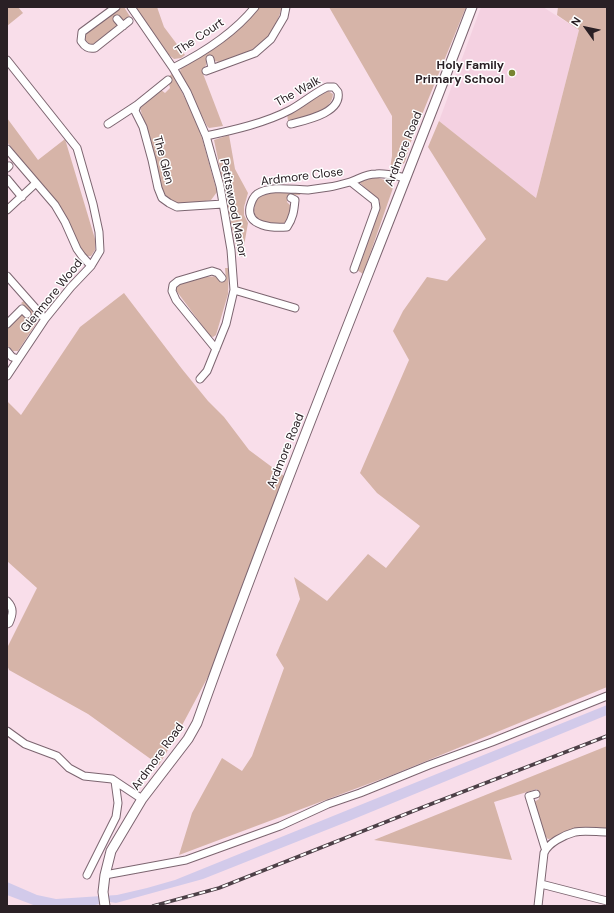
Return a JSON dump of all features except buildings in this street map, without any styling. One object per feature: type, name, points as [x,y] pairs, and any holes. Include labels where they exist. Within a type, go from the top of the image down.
[{"type":"street","points":[[116,7],[82,32],[81,41],[86,47],[90,49],[95,48],[129,21]]},
{"type":"street","name":"Petitswood Manor","points":[[130,7],[172,68],[197,112],[206,136],[220,186],[231,250],[234,290],[226,324],[207,370],[200,380]]},
{"type":"street","name":"The Court","points":[[172,68],[191,59],[216,43],[244,19],[255,7]]},
{"type":"street","points":[[210,59],[209,70],[255,53],[271,39],[284,17],[286,7]]},
{"type":"street","name":"Ardmore Road","points":[[105,906],[103,892],[105,875],[111,851],[142,799],[188,739],[197,723],[277,507],[472,7]]},
{"type":"street","points":[[117,18],[123,26]]},
{"type":"street","name":"Glenmore Wood","points":[[7,60],[77,148],[88,184],[99,232],[100,251],[91,266],[45,318],[7,376]]},
{"type":"street","points":[[108,124],[166,85]]},
{"type":"street","name":"The Walk","points":[[206,136],[274,117],[328,87],[334,87],[338,92],[336,104],[330,110],[317,117],[291,124]]},
{"type":"street","name":"The Glen","points":[[137,105],[136,111],[143,127],[158,188],[162,198],[178,207],[223,204]]},
{"type":"street","points":[[7,149],[55,205],[65,222],[76,249],[91,266]]},
{"type":"street","name":"Ardmore Close","points":[[291,198],[295,200],[294,210],[292,219],[287,227],[276,228],[258,224],[252,217],[250,211],[252,200],[256,194],[275,189],[308,190],[328,187],[351,182],[363,175],[387,174],[406,178]]},
{"type":"street","points":[[7,179],[22,197]]},
{"type":"street","name":"Ardmore Close","points":[[351,182],[375,201],[376,208],[354,269]]},
{"type":"street","points":[[7,210],[36,183]]},
{"type":"street","points":[[216,349],[176,300],[172,291],[173,286],[178,281],[212,271],[218,273],[222,278]]},
{"type":"street","points":[[7,276],[45,318]]},
{"type":"street","points":[[234,290],[295,308]]},
{"type":"street","points":[[7,324],[22,309],[27,314]]},
{"type":"street","points":[[7,351],[12,357],[18,358]]},
{"type":"street","points":[[7,601],[12,607],[12,614],[9,623],[7,624]]},
{"type":"street","points":[[105,875],[193,858],[280,826],[328,804],[492,742],[607,696]]},
{"type":"street","points":[[7,731],[25,744],[57,756],[69,768],[84,776],[112,779],[142,799]]},
{"type":"street","points":[[87,875],[116,817],[118,803],[115,781]]},
{"type":"street","points":[[536,794],[529,796],[545,848],[538,906]]},
{"type":"street","points":[[545,848],[551,843],[575,832],[607,832]]},
{"type":"street","points":[[541,884],[607,901]]},
{"type":"shaded area","points":[[7,7],[18,7],[23,13],[7,26]]},
{"type":"shaded area","points":[[119,7],[124,7],[131,18],[122,20],[119,16],[115,20],[118,24],[115,29],[93,44],[89,44],[84,38],[86,33]]},
{"type":"shaded area","points":[[135,7],[157,7],[164,27],[185,55],[181,58],[174,59],[169,55]]},
{"type":"shaded area","points":[[259,7],[282,7],[277,21],[267,39],[252,50],[219,62],[215,61],[211,56],[207,59],[206,65],[202,71],[223,126],[209,128],[180,72],[181,66],[233,33]]},
{"type":"shaded area","points":[[329,7],[466,7],[410,144],[405,162],[399,168],[390,168],[392,156],[392,116]]},
{"type":"shaded area","name":"Holy Family Primary School","points":[[481,7],[543,7],[579,30],[536,198],[439,121]]},
{"type":"shaded area","points":[[558,7],[607,7],[607,687],[392,775],[179,855],[192,813],[222,758],[242,771],[252,756],[284,668],[276,655],[300,599],[294,577],[327,601],[368,554],[386,568],[420,526],[377,493],[360,473],[409,360],[393,331],[403,311],[427,277],[447,281],[486,239],[428,147],[439,121],[536,198],[579,30],[557,15]]},
{"type":"shaded area","points":[[172,74],[192,111],[202,138],[217,192],[211,200],[184,204],[172,201],[162,192],[151,144],[140,108],[146,100],[158,91],[161,90],[165,93],[170,88],[169,84],[171,81],[169,76]]},
{"type":"shaded area","points":[[328,91],[333,94],[328,106],[316,114],[288,121],[287,114]]},
{"type":"shaded area","points":[[7,118],[38,160],[65,139],[95,239],[95,250],[91,256],[86,256],[81,252],[62,211],[7,142]]},
{"type":"shaded area","points":[[229,135],[235,169],[248,193],[244,207],[244,215],[248,223],[242,257],[238,256],[214,140]]},
{"type":"shaded area","points":[[376,177],[390,182],[393,188],[363,274],[357,270],[380,201],[359,182]]},
{"type":"shaded area","points":[[285,191],[301,192],[300,195],[289,195],[287,202],[291,206],[291,211],[284,223],[262,221],[256,217],[254,208],[256,200],[266,193]]},
{"type":"shaded area","points":[[225,268],[229,268],[228,294],[216,335],[213,337],[210,336],[175,289],[176,286],[201,278],[217,277],[219,281],[226,281]]},
{"type":"shaded area","points":[[124,293],[182,369],[208,401],[224,417],[249,450],[284,476],[210,673],[159,765],[88,714],[9,670],[7,665],[7,648],[37,588],[7,561],[7,401],[21,415],[80,327]]},
{"type":"shaded area","points":[[25,300],[40,315],[39,319],[18,351],[13,351],[7,345],[7,328],[20,314],[25,316],[30,312],[21,303]]},
{"type":"shaded area","points":[[607,705],[607,715],[203,879],[116,903],[110,902],[90,906],[36,906],[7,895],[7,882],[37,895],[56,899],[117,895],[175,880]]},
{"type":"shaded area","points":[[607,746],[607,829],[567,831],[554,838],[548,839],[544,835],[534,802],[539,799],[537,789],[494,802],[512,860],[374,840]]},
{"type":"railway","points":[[153,906],[219,888],[607,736]]},
{"type":"place","name":"Holy Family Primary School","points":[[512,73]]}]
